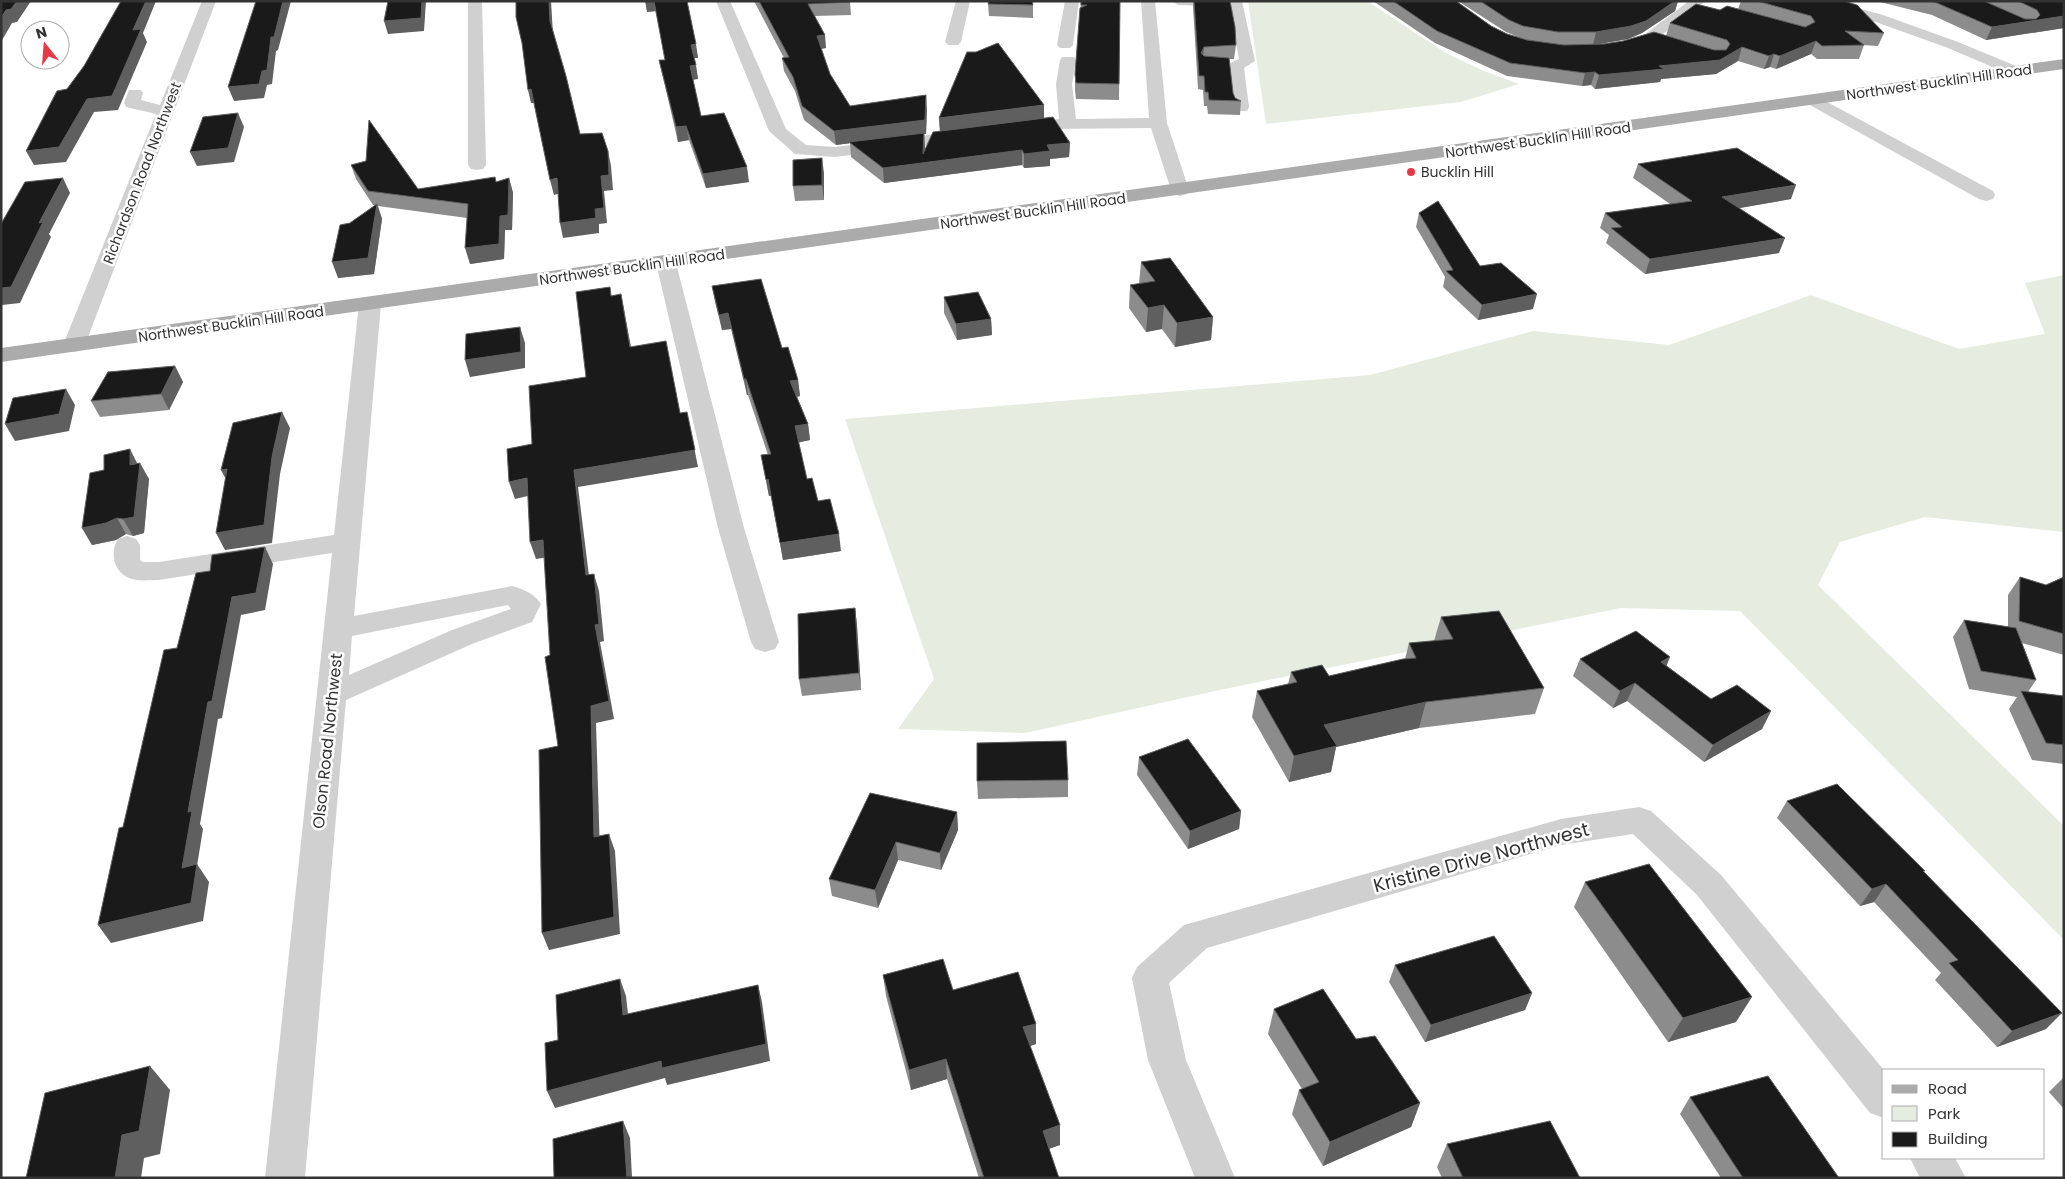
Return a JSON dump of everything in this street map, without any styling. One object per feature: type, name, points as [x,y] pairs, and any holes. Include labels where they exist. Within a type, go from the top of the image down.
[{"type":"main road","name":"Northwest Bucklin Hill Road","points":[[1,356],[2015,71],[2062,66]]},
{"type":"street","name":"Richardson Road Northwest","points":[[74,345],[209,1]]},
{"type":"street","points":[[475,1],[477,165]]},
{"type":"street","points":[[728,1],[723,2],[778,131],[801,150],[835,152],[982,133]]},
{"type":"street","points":[[953,42],[963,1]]},
{"type":"street","points":[[1068,123],[1064,84],[1072,1]]},
{"type":"street","points":[[1148,1],[1158,123],[1180,190]]},
{"type":"street","points":[[1178,1],[1235,2],[1247,61],[1236,66],[1218,66]]},
{"type":"street","points":[[1814,1],[1878,18],[1953,45],[2015,71]]},
{"type":"street","points":[[1609,49],[1649,38],[1692,2],[1715,9]]},
{"type":"street","points":[[1649,38],[1670,44]]},
{"type":"street","points":[[1236,66],[1241,107]]},
{"type":"street","points":[[135,93],[132,103],[166,110]]},
{"type":"street","points":[[1814,100],[1986,195]]},
{"type":"street","points":[[1002,130],[1068,123],[1158,123]]},
{"type":"street","points":[[666,262],[731,528],[765,642]]},
{"type":"street","name":"Olson Road Northwest","points":[[285,1178],[370,304]]},
{"type":"street","points":[[127,545],[128,562],[136,571],[160,572],[346,542]]},
{"type":"street","points":[[332,694],[462,637],[522,615],[527,604],[512,595],[338,629]]},
{"type":"street","name":"Kristine Drive Northwest","points":[[1215,1178],[1167,1060],[1150,978],[1196,936],[1561,832],[1639,820],[1709,884],[1882,1098]]},
{"type":"street","points":[[1931,1159],[1946,1178]]},
{"type":"green space","points":[[1248,1],[1367,1],[1446,53],[1484,71],[1519,84],[1461,102],[1266,124]]},
{"type":"green space","points":[[2064,275],[2064,532],[1925,517],[1840,542],[1818,585],[2064,826],[2064,940],[1740,611],[1621,608],[1215,691],[1025,733],[898,729],[934,679],[845,419],[1370,375],[1533,331],[1669,345],[1811,295],[1959,349],[2045,334],[2025,283]]},
{"type":"building","points":[[1,1],[17,1],[11,9],[6,10],[1,18]]},
{"type":"building","points":[[121,1],[146,1],[133,30],[141,29],[112,96],[87,99],[59,147],[26,151],[57,91],[67,89],[84,66]]},
{"type":"building","points":[[256,1],[283,1],[274,37],[271,37],[267,70],[262,71],[259,84],[228,87]]},
{"type":"building","points":[[388,1],[422,1],[421,18],[384,21]]},
{"type":"building","points":[[516,1],[549,1],[550,21],[580,134],[602,133],[608,151],[609,175],[601,176],[604,208],[595,209],[596,218],[560,223],[557,178],[550,180],[531,89],[528,90],[522,43],[516,17]]},
{"type":"building","points":[[654,1],[687,1],[696,44],[691,45],[696,65],[690,66],[701,116],[724,113],[747,167],[703,174],[686,126],[676,127],[659,60],[665,60]]},
{"type":"building","points":[[759,1],[850,1],[808,4],[825,35],[817,36],[830,74],[850,106],[926,95],[925,120],[834,131],[802,106],[793,77],[782,58],[789,57]]},
{"type":"building","points":[[989,1],[1032,1],[1033,5],[988,4]]},
{"type":"building","points":[[1081,1],[1120,1],[1119,84],[1076,83],[1080,8],[1087,5],[1081,5]]},
{"type":"building","points":[[1194,1],[1230,1],[1236,45],[1204,47],[1201,53],[1204,56],[1229,58],[1233,93],[1235,98],[1241,101],[1209,100],[1208,92],[1205,92],[1204,76],[1199,76]]},
{"type":"building","points":[[1393,1],[1456,1],[1491,26],[1507,34],[1527,40],[1564,45],[1604,44],[1623,41],[1654,32],[1714,50],[1726,50],[1730,44],[1727,40],[1670,23],[1696,4],[1720,10],[1727,6],[1805,27],[1815,22],[1811,16],[1757,1],[1844,1],[1857,5],[1884,33],[1845,31],[1864,45],[1822,46],[1816,41],[1780,56],[1774,54],[1769,56],[1742,47],[1720,60],[1659,66],[1664,69],[1599,75],[1595,72],[1585,73],[1510,63],[1437,31]]},
{"type":"building","points":[[1480,1],[1675,1],[1646,21],[1631,26],[1596,32],[1558,32],[1523,26],[1509,20]]},
{"type":"building","points":[[1932,1],[1984,1],[2025,19],[2036,19],[2040,15],[2037,10],[2018,1],[2064,1],[2064,16],[1992,27]]},
{"type":"building","points":[[998,43],[1044,105],[939,118],[967,52],[976,52]]},
{"type":"building","points":[[238,113],[228,148],[190,152],[203,117]]},
{"type":"building","points":[[1053,117],[1070,143],[1047,145],[1050,151],[1024,154],[1022,150],[883,168],[849,142],[924,133],[923,154],[933,132]]},
{"type":"building","points":[[369,120],[418,189],[495,177],[496,182],[509,178],[508,215],[500,216],[499,244],[465,248],[468,204],[368,191],[351,165],[366,161]]},
{"type":"building","points":[[1737,148],[1796,185],[1722,197],[1785,238],[1650,259],[1611,228],[1622,227],[1605,213],[1692,201],[1638,164]]},
{"type":"building","points":[[822,158],[822,185],[793,186],[793,160]]},
{"type":"building","points":[[63,178],[39,223],[43,222],[11,287],[1,288],[1,224],[25,182]]},
{"type":"building","points":[[1438,201],[1480,266],[1501,263],[1537,294],[1482,305],[1446,271],[1453,270],[1419,213]]},
{"type":"building","points":[[377,204],[368,258],[332,262],[340,225],[350,223]]},
{"type":"building","points":[[1170,258],[1213,317],[1177,323],[1164,305],[1148,308],[1130,285],[1155,281],[1141,262]]},
{"type":"building","points":[[761,279],[782,348],[788,347],[798,380],[790,381],[808,424],[795,426],[807,479],[812,478],[818,501],[830,499],[839,534],[780,543],[768,479],[766,480],[761,455],[771,454],[746,379],[744,379],[728,313],[719,315],[712,286]]},
{"type":"building","points":[[610,287],[611,296],[621,294],[630,347],[666,341],[680,413],[687,412],[695,450],[574,470],[586,575],[594,574],[599,624],[595,625],[609,701],[591,706],[594,837],[609,834],[614,917],[542,933],[539,750],[558,746],[545,657],[550,655],[543,540],[530,542],[527,478],[509,482],[507,449],[532,444],[529,386],[586,377],[576,292]]},
{"type":"building","points":[[978,292],[991,319],[956,324],[944,297]]},
{"type":"building","points":[[520,327],[521,352],[465,360],[466,334]]},
{"type":"building","points":[[175,366],[161,394],[91,401],[108,372]]},
{"type":"building","points":[[66,389],[59,414],[5,424],[13,398]]},
{"type":"building","points":[[282,412],[272,457],[264,525],[216,533],[227,469],[221,470],[233,423]]},
{"type":"building","points":[[130,449],[130,465],[140,463],[134,517],[117,518],[106,523],[82,528],[90,473],[104,470],[104,455]]},
{"type":"building","points":[[265,547],[256,593],[232,597],[212,701],[208,702],[188,812],[192,811],[182,868],[197,864],[191,903],[98,925],[119,828],[123,827],[164,650],[177,648],[196,573],[210,571],[212,555]]},
{"type":"building","points":[[2020,577],[2046,585],[2064,577],[2064,634],[2019,621]]},
{"type":"building","points":[[855,608],[859,673],[799,679],[798,614]]},
{"type":"building","points":[[1499,611],[1544,688],[1426,702],[1324,725],[1337,746],[1294,756],[1257,691],[1297,682],[1291,672],[1322,665],[1329,676],[1403,659],[1416,658],[1409,643],[1453,639],[1441,617]]},
{"type":"building","points":[[1964,620],[2016,628],[2036,680],[1981,671]]},
{"type":"building","points":[[1636,631],[1670,657],[1661,662],[1711,699],[1737,685],[1771,711],[1713,745],[1635,683],[1620,691],[1580,659]]},
{"type":"building","points":[[2021,691],[2064,696],[2064,745],[2046,743]]},
{"type":"building","points":[[1188,739],[1241,811],[1190,831],[1139,757]]},
{"type":"building","points":[[1066,741],[1068,780],[977,781],[977,743]]},
{"type":"building","points":[[1837,784],[1925,871],[1923,871],[2062,1013],[2012,1031],[1949,963],[1958,960],[1886,884],[1872,889],[1787,801]]},
{"type":"building","points":[[870,793],[957,812],[940,853],[896,842],[875,890],[829,879]]},
{"type":"building","points":[[1649,864],[1752,997],[1683,1018],[1585,882]]},
{"type":"building","points":[[1494,936],[1532,993],[1431,1025],[1395,965]]},
{"type":"building","points":[[943,959],[953,990],[1018,972],[1036,1024],[1023,1027],[1060,1125],[1043,1131],[1059,1178],[984,1178],[946,1059],[909,1070],[883,975]]},
{"type":"building","points":[[620,979],[623,1015],[758,985],[766,1044],[662,1068],[661,1061],[547,1091],[545,1043],[558,1040],[556,995]]},
{"type":"building","points":[[1323,989],[1356,1039],[1375,1036],[1420,1103],[1330,1142],[1299,1090],[1319,1082],[1274,1009]]},
{"type":"building","points":[[150,1066],[139,1131],[122,1135],[115,1178],[26,1178],[45,1093]]},
{"type":"building","points":[[1768,1076],[1839,1178],[1743,1178],[1690,1097]]},
{"type":"building","points":[[623,1121],[627,1178],[554,1178],[553,1139]]},
{"type":"building","points":[[1550,1121],[1580,1178],[1463,1178],[1447,1144]]},
{"type":"place","name":"Bucklin Hill","points":[[1411,172]]}]
